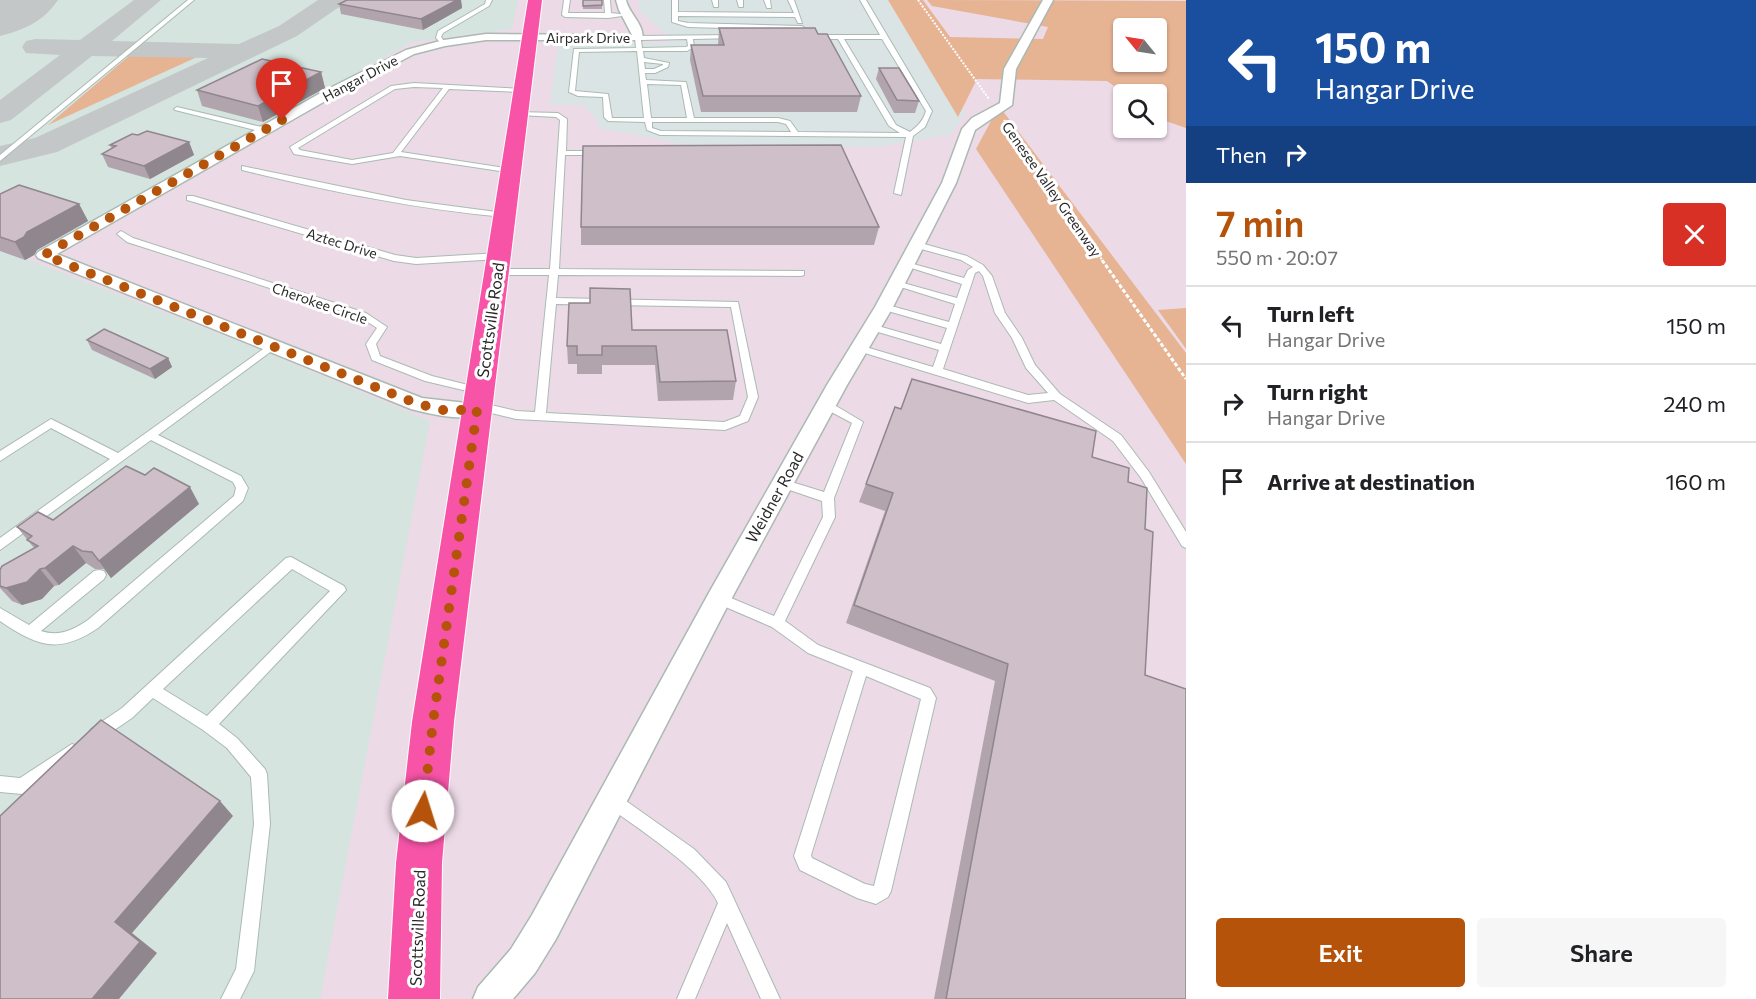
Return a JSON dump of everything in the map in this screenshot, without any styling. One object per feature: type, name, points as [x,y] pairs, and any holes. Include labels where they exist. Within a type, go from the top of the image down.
[{"type":"main road","name":"Scottsville Road","points":[[414,999],[419,863],[428,763],[535,0]]},
{"type":"street","name":"Airpark Drive","points":[[530,37],[639,43],[637,27],[626,15],[621,0]]},
{"type":"street","points":[[998,111],[1007,102],[1006,85],[1010,69],[1048,0]]},
{"type":"street","name":"Hangar Drive","points":[[478,402],[443,410],[418,404],[44,255],[264,130],[397,58],[444,43],[486,37],[530,37]]},
{"type":"street","name":"Weidner Road","points":[[490,999],[523,961],[544,927],[718,597],[826,404],[884,307],[950,183],[969,129],[977,121],[998,111]]},
{"type":"lane","points":[[0,159],[191,0]]},
{"type":"lane","points":[[444,43],[438,37],[440,32],[485,6],[489,0]]},
{"type":"lane","points":[[567,0],[565,15],[626,15]]},
{"type":"lane","points":[[607,0],[608,16]]},
{"type":"lane","points":[[791,0],[806,36],[884,37]]},
{"type":"lane","points":[[863,0],[928,111],[926,121],[910,135],[898,193]]},
{"type":"lane","points":[[685,6],[675,3],[675,22],[688,26],[802,28]]},
{"type":"lane","points":[[706,6],[716,3],[724,6]]},
{"type":"lane","points":[[733,6],[740,3],[745,6],[749,27]]},
{"type":"lane","points":[[757,7],[768,3],[777,7]]},
{"type":"lane","points":[[786,7],[794,7]]},
{"type":"lane","points":[[675,14],[797,15]]},
{"type":"lane","points":[[745,37],[690,38],[576,50],[572,92],[606,95],[607,117],[610,120],[784,121],[790,124],[796,134]]},
{"type":"lane","points":[[840,37],[893,126],[910,135]]},
{"type":"lane","points":[[639,43],[689,49],[690,38]]},
{"type":"lane","points":[[639,43],[650,129],[660,133],[910,135]]},
{"type":"lane","points":[[641,60],[666,63],[662,69],[643,71]]},
{"type":"lane","points":[[644,82],[684,83],[691,120]]},
{"type":"lane","points":[[511,171],[396,154],[352,162],[337,161],[297,152],[294,147],[393,87],[447,87],[521,102],[564,119],[552,301],[540,417]]},
{"type":"lane","points":[[396,154],[447,87]]},
{"type":"lane","points":[[177,109],[264,130]]},
{"type":"lane","points":[[562,153],[605,153]]},
{"type":"lane","points":[[245,168],[308,184],[472,212],[504,215]]},
{"type":"lane","name":"Aztec Drive","points":[[190,198],[394,258],[416,261],[497,264],[554,272],[801,273]]},
{"type":"lane","name":"Cherokee Circle","points":[[121,234],[130,240],[363,315],[382,327],[371,344],[376,358],[478,402]]},
{"type":"lane","points":[[917,245],[964,258],[980,267],[987,276],[1000,313],[1017,338],[1030,366],[1056,396],[1117,438],[1158,497],[1186,543]]},
{"type":"lane","points":[[937,371],[971,272],[980,267]]},
{"type":"lane","points":[[901,275],[967,282]]},
{"type":"lane","points":[[901,275],[960,302]]},
{"type":"lane","points":[[478,402],[516,415],[540,417],[725,426],[744,418],[753,396],[735,304],[552,301]]},
{"type":"lane","points":[[884,307],[952,326]]},
{"type":"lane","points":[[871,327],[945,348]]},
{"type":"lane","points":[[0,545],[273,345]]},
{"type":"lane","points":[[859,348],[1028,399],[1056,396]]},
{"type":"lane","points":[[777,623],[829,517],[828,498],[858,422],[826,404]]},
{"type":"lane","points":[[0,456],[51,423],[118,458]]},
{"type":"lane","points":[[0,614],[29,633],[51,641],[63,640],[82,632],[232,505],[241,494],[242,484],[237,478],[150,435]]},
{"type":"lane","points":[[782,483],[828,498]]},
{"type":"lane","points":[[0,784],[22,786],[127,713],[291,562],[339,590],[208,725]]},
{"type":"lane","points":[[29,633],[99,575]]},
{"type":"lane","points":[[718,597],[777,623],[813,649],[925,693],[929,698],[882,891],[876,895],[863,892],[806,864],[802,856],[861,668]]},
{"type":"lane","points":[[152,690],[232,743],[259,774],[262,824],[245,971],[230,999]]},
{"type":"lane","points":[[612,798],[688,855],[720,888],[771,999]]},
{"type":"lane","points":[[686,999],[727,902]]},
{"type":"path","name":"Genesee Valley Greenway","points":[[918,0],[1186,379]]},
{"type":"shaded area","points":[[0,0],[518,0],[512,29],[412,42],[26,259],[248,345],[430,421],[320,999],[0,999]]},
{"type":"shaded area","points":[[638,0],[890,0],[966,113],[950,135],[877,147],[690,148],[663,140],[598,128],[598,121],[583,105],[550,105],[558,43],[669,43],[667,35],[640,12]]},
{"type":"shaded area","points":[[888,0],[923,0],[950,37],[1043,39],[1048,27],[932,6],[927,0],[1186,1],[1186,128],[1167,121],[1167,84],[1113,85],[1107,81],[977,79],[958,117]]},
{"type":"shaded area","points":[[139,54],[197,57],[48,125],[129,56]]},
{"type":"shaded area","points":[[999,106],[1186,353],[1186,464],[976,149]]},
{"type":"shaded area","points":[[1186,308],[1186,349],[1158,310]]},
{"type":"building","points":[[347,0],[457,0],[421,19],[339,4]]},
{"type":"building","points":[[583,0],[602,0],[602,5],[583,6]]},
{"type":"building","points":[[719,28],[815,28],[818,34],[827,34],[861,96],[703,96],[691,45],[724,45]]},
{"type":"building","points":[[262,59],[321,72],[258,106],[197,90]]},
{"type":"building","points":[[879,68],[899,68],[919,101],[897,100]]},
{"type":"building","points":[[147,131],[189,142],[144,166],[102,154],[116,146],[110,145],[132,134],[138,135]]},
{"type":"building","points":[[841,145],[879,227],[581,227],[583,146]]},
{"type":"building","points":[[19,185],[79,204],[27,232],[24,237],[15,242],[0,237],[0,194]]},
{"type":"building","points":[[590,288],[630,289],[632,330],[727,330],[736,381],[660,382],[656,346],[602,346],[602,355],[577,355],[577,346],[567,346],[569,303],[590,303]]},
{"type":"building","points":[[104,329],[168,358],[150,369],[87,340]]},
{"type":"building","points":[[912,379],[1096,431],[1092,457],[1129,468],[1128,482],[1147,488],[1145,529],[1153,532],[1145,675],[1186,689],[1186,999],[946,999],[1008,664],[854,605],[893,493],[866,484],[895,407],[901,409]]},
{"type":"building","points":[[126,466],[145,475],[154,468],[190,487],[99,561],[92,552],[82,551],[73,546],[45,568],[40,569],[27,582],[6,588],[0,586],[2,566],[38,546],[27,540],[32,536],[17,527],[38,512],[53,520]]},
{"type":"building","points":[[101,720],[220,801],[115,922],[140,942],[92,999],[0,999],[0,816]]},
{"type":"taxiway","points":[[86,48],[149,0]]},
{"type":"taxiway","points":[[0,156],[46,145],[288,31],[334,0]]},
{"type":"taxiway","points":[[35,47],[86,48]]},
{"type":"taxiway","points":[[0,114],[86,48]]},
{"type":"taxiway","points":[[86,48],[234,51]]},
{"type":"runway","points":[[0,18],[29,0]]},
{"type":"route","points":[[282,120],[44,255],[418,404],[443,410],[477,410],[433,722],[423,811]]}]
